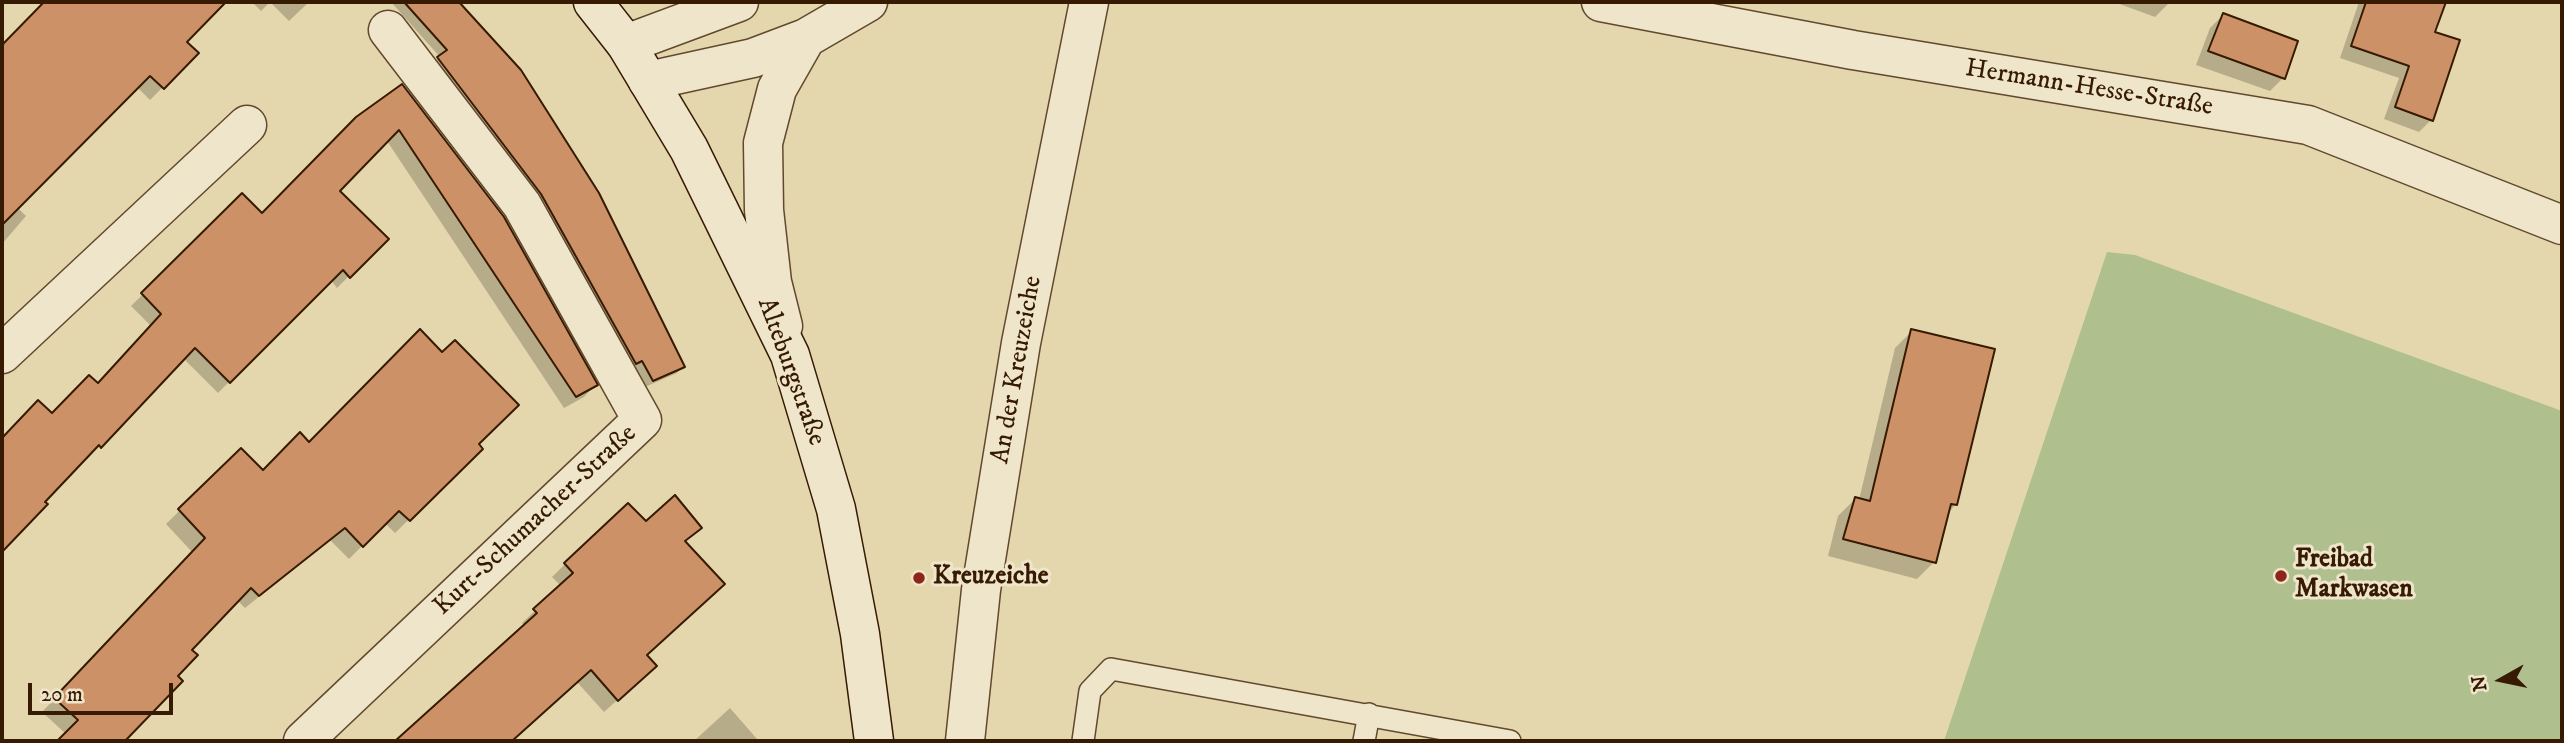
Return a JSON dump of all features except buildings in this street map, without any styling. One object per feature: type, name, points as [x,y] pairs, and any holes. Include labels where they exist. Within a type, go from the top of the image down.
[{"type":"street","name":"Alteburgstraße","points":[[593,2],[626,44],[689,149],[731,229],[790,355],[836,509],[860,634],[874,741]]},
{"type":"street","points":[[626,44],[739,2]]},
{"type":"street","points":[[648,80],[701,72],[753,58],[806,38],[868,2]]},
{"type":"street","name":"An der Kreuzeiche","points":[[965,741],[981,590],[1021,343],[1089,2]]},
{"type":"street","name":"Hermann-Hesse-Straße","points":[[1601,2],[1853,50],[2308,125],[2562,226]]},
{"type":"street","name":"Kurt-Schumacher-Straße","points":[[303,741],[642,420],[522,205],[388,30]]},
{"type":"street","points":[[790,355],[772,282],[761,165],[765,129],[777,89],[806,38]]},
{"type":"street","points":[[2,354],[247,125]]},
{"type":"lane","points":[[1083,741],[1090,691],[1111,669],[1510,741]]},
{"type":"lane","points":[[1364,741],[1369,714]]},
{"type":"green space","name":"Freibad Markwasen","points":[[2107,252],[2135,255],[2562,411],[2562,741],[1944,741]]},
{"type":"place","name":"Freibad Markwasen","points":[[2281,576]]},
{"type":"place","name":"Kreuzeiche","points":[[919,578]]}]
